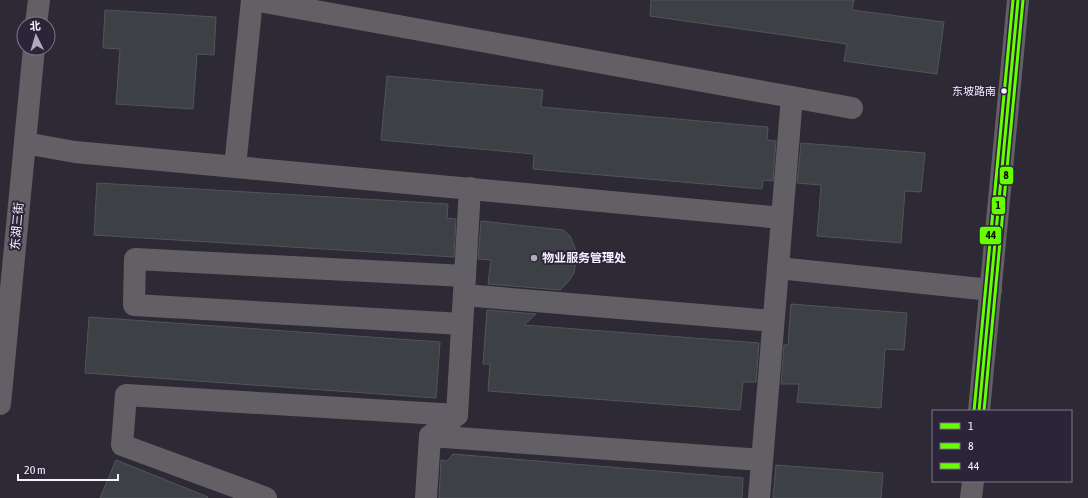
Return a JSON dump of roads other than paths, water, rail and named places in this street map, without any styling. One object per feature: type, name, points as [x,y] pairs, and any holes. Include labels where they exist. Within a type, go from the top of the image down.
[{"type":"street","points":[[37,16],[39,0]]},
{"type":"street","points":[[235,167],[253,0],[852,108]]},
{"type":"street","points":[[979,410],[1018,0]]},
{"type":"street","name":"东湖三街","points":[[0,404],[10,205],[25,143],[33,56]]},
{"type":"street","points":[[759,498],[792,97]]},
{"type":"street","points":[[25,143],[75,152],[782,218]]},
{"type":"street","points":[[426,498],[430,436],[457,415],[470,188]]},
{"type":"street","points":[[462,324],[134,304],[135,259],[464,286],[773,321]]},
{"type":"street","points":[[778,268],[990,290]]},
{"type":"street","points":[[266,498],[122,445],[126,395],[457,415]]},
{"type":"street","points":[[430,436],[762,460]]},
{"type":"street","points":[[971,498],[973,482]]},
{"type":"place","name":"东坡路南","points":[[1004,91]]},
{"type":"place","name":"物业服务管理处","points":[[534,258]]}]
